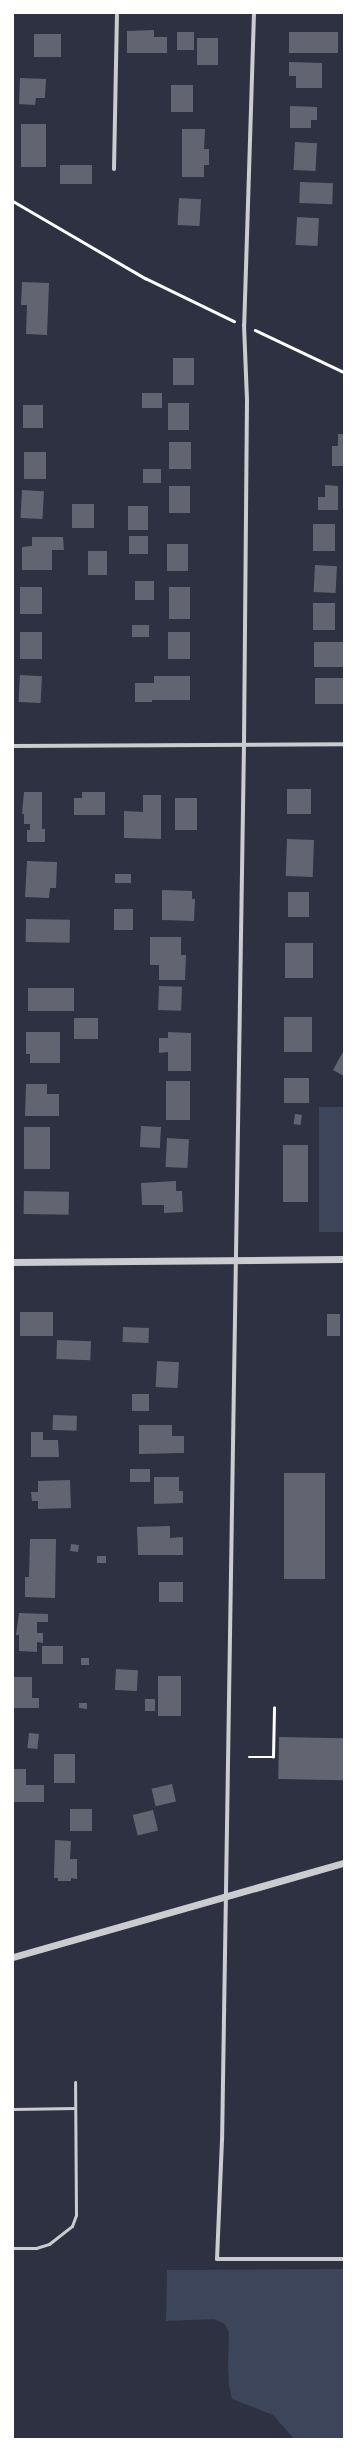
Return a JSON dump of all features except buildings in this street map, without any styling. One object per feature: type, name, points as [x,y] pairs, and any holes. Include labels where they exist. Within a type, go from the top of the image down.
[{"type":"street","points":[[114,169],[117,13]]},
{"type":"street","points":[[254,13],[244,325],[247,400],[244,744],[226,1896],[218,2259],[344,2259]]},
{"type":"street","points":[[13,746],[344,744]]},
{"type":"street","points":[[13,1262],[344,1259]]},
{"type":"street","points":[[13,1957],[344,1863]]},
{"type":"lane","points":[[13,2248],[36,2248],[49,2244],[72,2226],[76,2215],[75,2082]]},
{"type":"lane","points":[[13,2109],[75,2108]]},
{"type":"path","points":[[13,201],[145,278],[231,320]]},
{"type":"path","points":[[258,332],[344,372]]},
{"type":"path","points":[[249,1757],[273,1757],[274,1708]]},
{"type":"shaded area","points":[[319,1107],[344,1107],[344,1232],[319,1232]]},
{"type":"shaded area","points":[[344,2269],[344,2439],[294,2439],[273,2415],[232,2399],[229,2386],[228,2365],[229,2333],[225,2324],[214,2319],[166,2321],[167,2270]]}]
